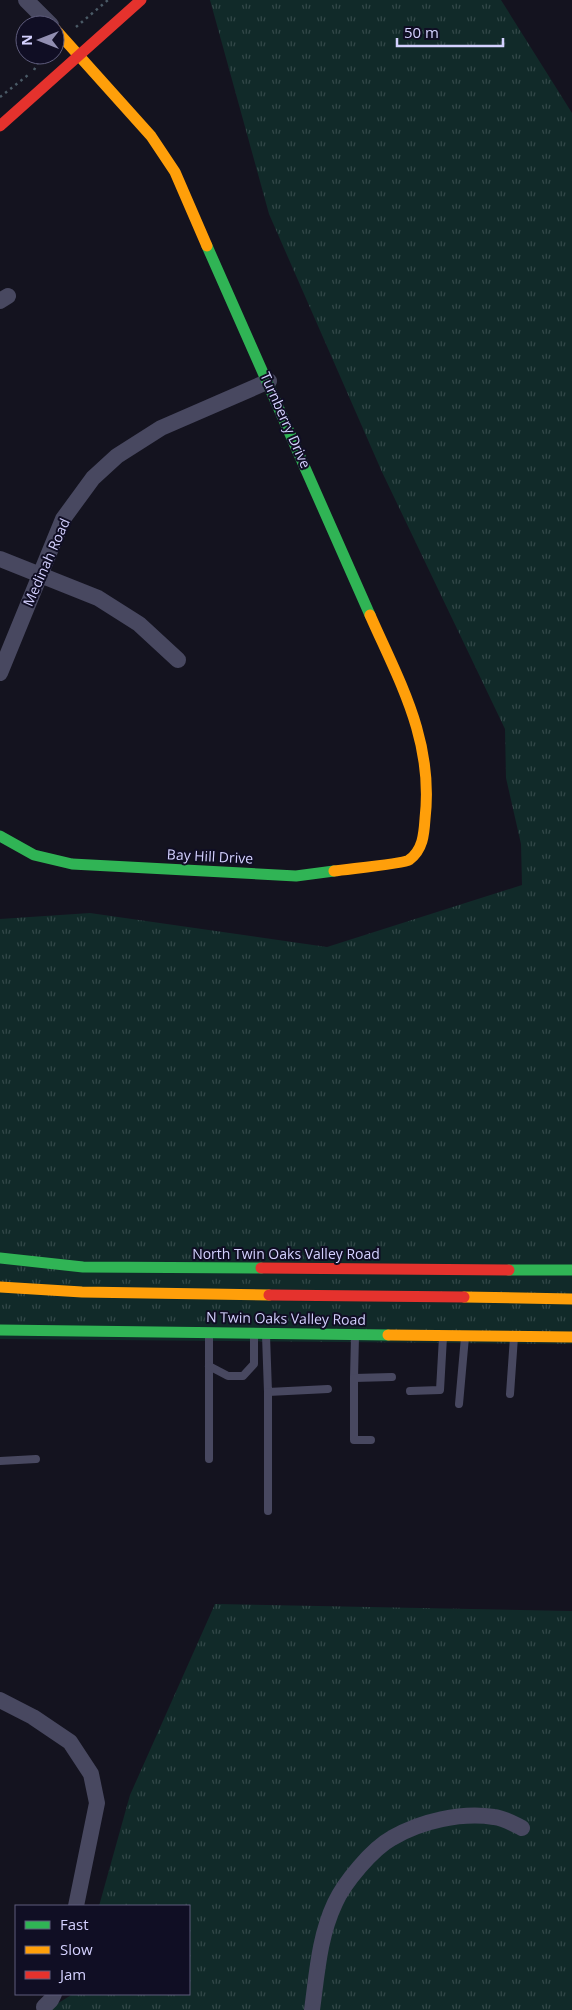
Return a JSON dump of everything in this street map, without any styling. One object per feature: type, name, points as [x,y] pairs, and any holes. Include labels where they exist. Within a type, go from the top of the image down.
[{"type":"street","points":[[26,0],[41,15]]},
{"type":"street","points":[[0,126],[141,0]]},
{"type":"street","name":"Turnberry Drive","points":[[65,39],[151,136],[175,172],[269,381],[414,714],[424,750],[427,803],[424,840],[419,850]]},
{"type":"street","name":"Medinah Road","points":[[0,673],[62,519],[93,478],[117,456],[161,428],[269,381]]},
{"type":"street","points":[[0,559],[98,598],[139,624],[178,660]]},
{"type":"street","name":"Bay Hill Drive","points":[[0,836],[34,855],[72,864],[296,876],[408,861],[419,850]]},
{"type":"street","name":"North Twin Oaks Valley Road","points":[[0,1258],[83,1267],[572,1270]]},
{"type":"street","points":[[0,1287],[82,1292],[572,1300]]},
{"type":"street","name":"N Twin Oaks Valley Road","points":[[0,1330],[572,1337]]},
{"type":"street","points":[[0,1700],[33,1717],[70,1742],[91,1774],[97,1803],[76,1905]]},
{"type":"street","points":[[312,2010],[320,1944],[335,1902],[358,1867],[391,1838],[426,1823],[467,1815],[496,1817],[522,1828]]},
{"type":"street","points":[[44,2007],[54,1995]]},
{"type":"lane","points":[[209,1332],[209,1459]]},
{"type":"lane","points":[[209,1366],[228,1376],[243,1376],[254,1364],[260,1333]]},
{"type":"lane","points":[[260,1333],[268,1392],[268,1511]]},
{"type":"lane","points":[[355,1334],[354,1440],[371,1440]]},
{"type":"lane","points":[[410,1391],[440,1390],[443,1335]]},
{"type":"lane","points":[[459,1404],[465,1335]]},
{"type":"lane","points":[[510,1394],[514,1335]]},
{"type":"lane","points":[[354,1378],[392,1377]]},
{"type":"lane","points":[[268,1392],[328,1389]]},
{"type":"lane","points":[[0,1461],[36,1459]]},
{"type":"path","points":[[65,29],[108,0]]},
{"type":"path","points":[[0,97],[33,71],[36,65]]},
{"type":"green space","points":[[210,0],[501,0],[572,113],[572,1344],[0,1339],[0,919],[90,913],[327,947],[522,885],[521,844],[506,778],[505,729],[382,472],[269,214]]},
{"type":"green space","points":[[215,1604],[572,1611],[572,2010],[47,2010],[71,1995],[190,1995],[190,1905],[99,1905],[130,1795]]},
{"type":"traffic: fast","points":[[207,246],[370,615]]},
{"type":"traffic: fast","points":[[0,836],[34,855],[72,864],[296,876],[334,871]]},
{"type":"traffic: fast","points":[[0,1258],[83,1267],[261,1268]]},
{"type":"traffic: fast","points":[[509,1270],[572,1270]]},
{"type":"traffic: fast","points":[[0,1330],[388,1335]]},
{"type":"traffic: slow","points":[[65,40],[151,136],[175,172],[207,246]]},
{"type":"traffic: slow","points":[[334,871],[405,862],[414,856],[420,847],[424,830],[426,791],[424,764],[419,738],[403,689],[370,615]]},
{"type":"traffic: slow","points":[[0,1287],[82,1292],[269,1295]]},
{"type":"traffic: slow","points":[[464,1297],[572,1299]]},
{"type":"traffic: slow","points":[[388,1335],[572,1337]]},
{"type":"traffic: jam","points":[[0,126],[141,0]]},
{"type":"traffic: jam","points":[[261,1268],[509,1270]]},
{"type":"traffic: jam","points":[[269,1295],[464,1297]]}]
